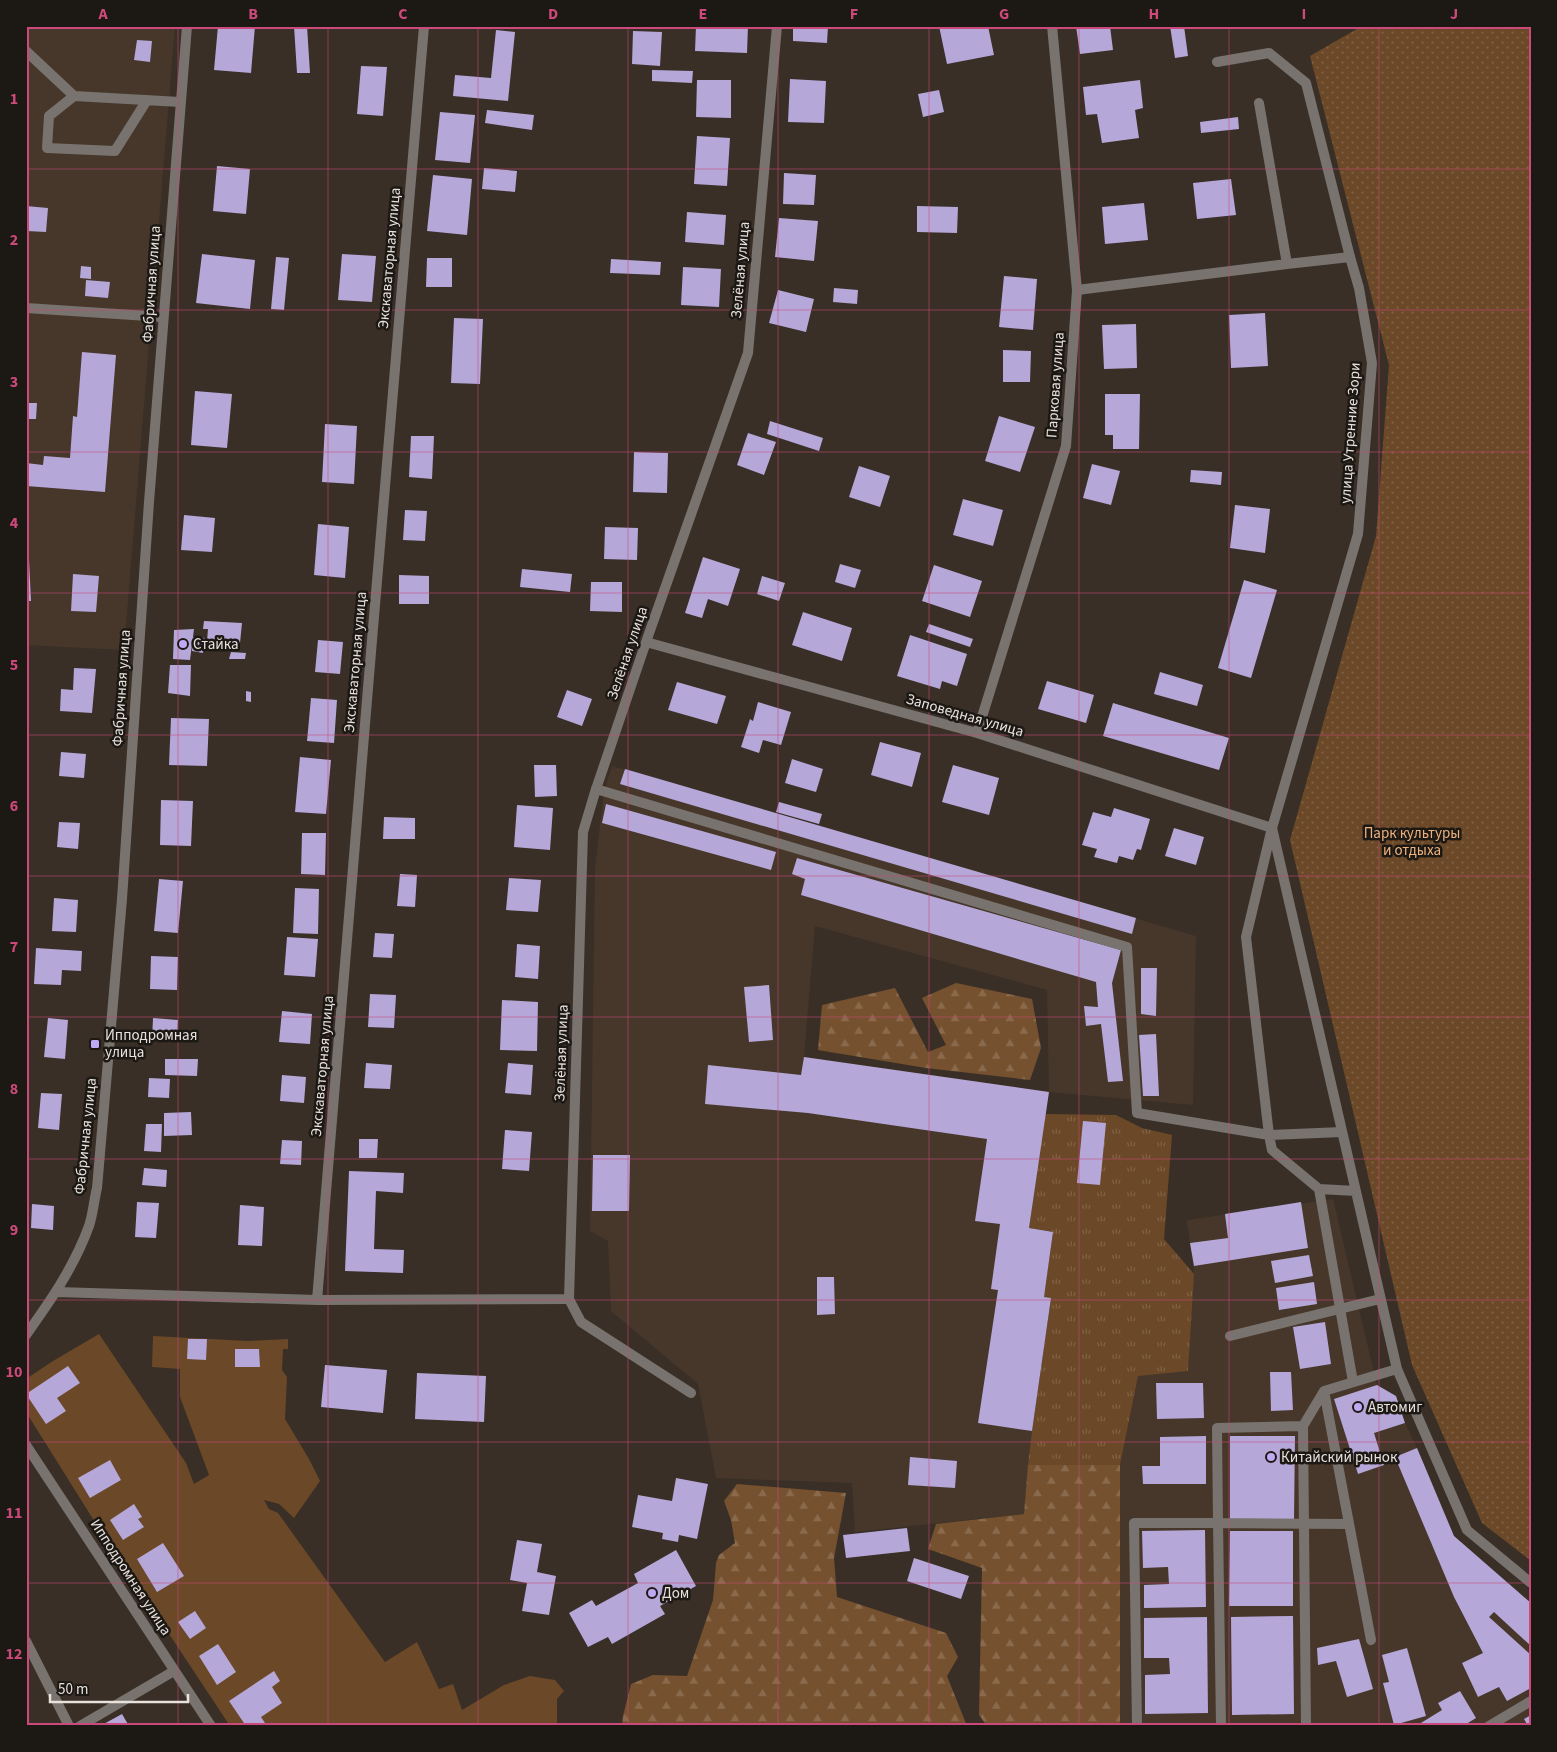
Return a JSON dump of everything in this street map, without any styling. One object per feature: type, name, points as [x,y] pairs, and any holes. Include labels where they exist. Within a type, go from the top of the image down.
[{"type":"street","name":"Фабричная улица","points":[[26,1335],[57,1292],[76,1258],[86,1233],[97,1188],[122,899],[163,318],[187,26]]},
{"type":"street","name":"Экскаваторная улица","points":[[318,1300],[370,652],[424,26]]},
{"type":"street","name":"Зелёная улица","points":[[569,1299],[583,832],[646,642],[748,353],[777,26]]},
{"type":"street","name":"Парковая улица","points":[[977,733],[1066,446],[1077,290],[1052,26]]},
{"type":"street","points":[[26,51],[74,96],[180,102]]},
{"type":"street","name":"улица Утренние Зори","points":[[1217,62],[1269,53],[1306,83],[1359,288],[1372,363],[1358,534],[1272,828],[1246,937],[1272,1150],[1319,1189]]},
{"type":"street","points":[[74,96],[49,116],[47,148],[115,152],[147,100]]},
{"type":"street","points":[[1259,103],[1287,264]]},
{"type":"street","points":[[1077,290],[1350,257]]},
{"type":"street","points":[[26,308],[163,318]]},
{"type":"street","name":"Заповедная улица","points":[[646,642],[977,733],[1272,828]]},
{"type":"street","points":[[596,789],[1127,947],[1137,1114],[1269,1135],[1342,1132]]},
{"type":"street","points":[[1272,828],[1397,1369],[1467,1530],[1531,1583]]},
{"type":"street","points":[[1353,1382],[1319,1189],[1356,1191]]},
{"type":"street","points":[[57,1292],[318,1300],[569,1299],[580,1322],[691,1393]]},
{"type":"street","points":[[1230,1336],[1380,1299]]},
{"type":"street","points":[[1306,1726],[1303,1426],[1324,1391],[1397,1369]]},
{"type":"street","points":[[1324,1391],[1371,1640]]},
{"type":"street","points":[[1220,1726],[1217,1428],[1303,1426]]},
{"type":"street","name":"Ипподромная улица","points":[[26,1445],[211,1726]]},
{"type":"street","points":[[1137,1726],[1134,1523],[1349,1524]]},
{"type":"street","points":[[26,1640],[68,1726]]},
{"type":"street","points":[[80,1726],[174,1671]]},
{"type":"street","points":[[1489,1726],[1531,1701]]},
{"type":"shaded area","points":[[26,26],[175,26],[124,650],[26,645]]},
{"type":"shaded area","points":[[612,766],[1196,936],[1193,1105],[1049,1092],[1029,1228],[1053,1232],[1044,1296],[1051,1298],[1032,1431],[1024,1514],[855,1532],[852,1483],[716,1478],[698,1384],[611,1311],[608,1241],[590,1231],[595,869],[604,791]],"holes":[[[815,926],[1047,990],[1049,1092],[804,1057]]]},
{"type":"shaded area","name":"Китайский рынок","points":[[1333,1199],[1377,1385],[1396,1396],[1405,1423],[1454,1536],[1531,1603],[1531,1726],[1120,1726],[1120,1465],[1138,1376],[1194,1274],[1187,1220]]},
{"type":"green space","name":"Парк культуры и отдыха","points":[[1362,26],[1531,26],[1531,1561],[1482,1523],[1412,1365],[1290,840],[1376,536],[1389,365],[1310,56]]},
{"type":"green space","points":[[956,983],[1032,999],[1041,1048],[1030,1080],[926,1068],[818,1050],[822,1005],[895,988],[928,1052],[946,1045],[922,998]]},
{"type":"green space","points":[[1045,1114],[1116,1115],[1142,1128],[1172,1135],[1164,1239],[1194,1274],[1188,1371],[1138,1376],[1120,1465],[1028,1465],[1051,1298],[1044,1297],[1053,1232],[1029,1228]]},
{"type":"green space","points":[[99,1334],[186,1463],[194,1484],[209,1475],[180,1397],[180,1369],[152,1367],[153,1336],[248,1341],[288,1339],[288,1349],[283,1349],[282,1370],[287,1377],[285,1419],[320,1481],[294,1518],[279,1504],[264,1500],[269,1509],[278,1513],[385,1662],[417,1642],[439,1689],[453,1684],[462,1710],[504,1685],[530,1676],[555,1680],[564,1691],[557,1699],[557,1726],[230,1726],[93,1519],[26,1412],[26,1379]]},
{"type":"green space","points":[[1028,1465],[1120,1465],[1120,1726],[987,1726],[979,1715],[982,1568],[928,1549],[936,1524],[1024,1514]]},
{"type":"green space","points":[[737,1484],[846,1493],[834,1558],[837,1597],[946,1633],[958,1657],[947,1676],[967,1726],[622,1726],[631,1684],[653,1675],[687,1676],[713,1600],[716,1563],[719,1555],[735,1543],[731,1520],[724,1501]]},
{"type":"building","points":[[218,26],[255,26],[251,73],[214,70]]},
{"type":"building","points":[[294,26],[307,26],[310,73],[297,73]]},
{"type":"building","points":[[696,26],[748,26],[747,53],[695,51]]},
{"type":"building","points":[[793,26],[828,26],[827,43],[793,41]]},
{"type":"building","points":[[939,26],[988,26],[994,55],[947,64]]},
{"type":"building","points":[[1076,26],[1110,26],[1113,50],[1080,54]]},
{"type":"building","points":[[1170,26],[1184,26],[1188,56],[1175,58]]},
{"type":"building","points":[[496,30],[515,32],[508,101],[453,96],[455,75],[491,78]]},
{"type":"building","points":[[633,31],[662,32],[660,66],[632,64]]},
{"type":"building","points":[[137,40],[152,41],[150,62],[134,60]]},
{"type":"building","points":[[361,66],[387,67],[383,116],[357,114]]},
{"type":"building","points":[[652,70],[693,71],[692,83],[652,81]]},
{"type":"building","points":[[790,79],[826,81],[824,123],[788,122]]},
{"type":"building","points":[[697,80],[731,80],[731,118],[696,117]]},
{"type":"building","points":[[1140,80],[1143,108],[1135,110],[1139,138],[1102,143],[1097,114],[1086,115],[1083,87]]},
{"type":"building","points":[[939,90],[944,112],[923,117],[918,94]]},
{"type":"building","points":[[487,110],[534,115],[532,130],[485,123]]},
{"type":"building","points":[[440,112],[475,115],[470,163],[435,160]]},
{"type":"building","points":[[1238,117],[1239,129],[1201,133],[1200,122]]},
{"type":"building","points":[[697,136],[730,138],[727,186],[694,184]]},
{"type":"building","points":[[217,166],[250,169],[246,214],[213,211]]},
{"type":"building","points":[[484,168],[517,171],[515,192],[482,189]]},
{"type":"building","points":[[784,173],[816,175],[814,205],[783,204]]},
{"type":"building","points":[[433,175],[472,179],[467,235],[427,231]]},
{"type":"building","points":[[1231,179],[1236,215],[1197,219],[1193,183]]},
{"type":"building","points":[[1144,203],[1148,240],[1105,244],[1102,207]]},
{"type":"building","points":[[26,206],[48,208],[46,232],[26,231]]},
{"type":"building","points":[[917,206],[958,207],[957,233],[917,232]]},
{"type":"building","points":[[687,212],[726,215],[724,245],[685,242]]},
{"type":"building","points":[[779,218],[818,221],[814,261],[775,257]]},
{"type":"building","points":[[202,254],[255,260],[250,309],[196,303]]},
{"type":"building","points":[[342,254],[376,256],[372,302],[338,300]]},
{"type":"building","points":[[276,257],[289,258],[284,310],[271,309]]},
{"type":"building","points":[[427,258],[452,258],[452,287],[426,287]]},
{"type":"building","points":[[611,259],[661,262],[660,275],[610,273]]},
{"type":"building","points":[[81,266],[91,267],[91,279],[80,278]]},
{"type":"building","points":[[683,267],[721,269],[719,307],[681,305]]},
{"type":"building","points":[[1004,276],[1037,279],[1033,330],[999,327]]},
{"type":"building","points":[[86,280],[110,282],[108,298],[85,296]]},
{"type":"building","points":[[834,288],[858,290],[857,304],[833,302]]},
{"type":"building","points":[[778,290],[814,299],[806,332],[769,323]]},
{"type":"building","points":[[1265,313],[1268,366],[1231,368],[1229,315]]},
{"type":"building","points":[[454,318],[483,319],[480,384],[451,383]]},
{"type":"building","points":[[1136,324],[1137,368],[1104,369],[1102,325]]},
{"type":"building","points":[[1003,350],[1031,351],[1030,382],[1003,382]]},
{"type":"building","points":[[82,352],[116,355],[105,492],[26,486],[26,463],[43,465],[44,456],[70,458],[73,416],[77,417]]},
{"type":"building","points":[[195,391],[232,394],[227,448],[191,445]]},
{"type":"building","points":[[1105,394],[1140,394],[1139,449],[1113,449],[1113,435],[1105,435]]},
{"type":"building","points":[[26,403],[37,403],[36,419],[26,419]]},
{"type":"building","points":[[999,416],[1035,427],[1020,472],[985,461]]},
{"type":"building","points":[[770,421],[823,438],[819,451],[767,434]]},
{"type":"building","points":[[325,424],[357,426],[354,484],[322,482]]},
{"type":"building","points":[[748,433],[776,442],[764,475],[737,465]]},
{"type":"building","points":[[411,436],[434,436],[432,479],[409,477]]},
{"type":"building","points":[[634,452],[668,453],[667,493],[633,492]]},
{"type":"building","points":[[1092,464],[1120,471],[1111,505],[1083,498]]},
{"type":"building","points":[[859,466],[890,476],[880,507],[849,497]]},
{"type":"building","points":[[1191,470],[1222,472],[1221,485],[1190,482]]},
{"type":"building","points":[[963,499],[1003,510],[993,546],[953,535]]},
{"type":"building","points":[[1235,505],[1270,509],[1265,553],[1230,548]]},
{"type":"building","points":[[405,510],[427,511],[425,541],[403,540]]},
{"type":"building","points":[[184,515],[215,518],[212,552],[181,550]]},
{"type":"building","points":[[318,524],[349,527],[345,578],[314,575]]},
{"type":"building","points":[[605,527],[638,528],[637,560],[604,559]]},
{"type":"building","points":[[26,539],[28,539],[31,601],[26,601]]},
{"type":"building","points":[[703,557],[740,569],[728,606],[708,599],[702,618],[685,613]]},
{"type":"building","points":[[840,564],[861,570],[855,588],[835,582]]},
{"type":"building","points":[[934,565],[982,581],[970,617],[922,601]]},
{"type":"building","points":[[522,569],[572,574],[570,592],[520,587]]},
{"type":"building","points":[[73,574],[99,576],[96,612],[71,611]]},
{"type":"building","points":[[399,575],[429,576],[429,604],[399,604]]},
{"type":"building","points":[[762,576],[785,583],[779,601],[757,594]]},
{"type":"building","points":[[1244,580],[1277,590],[1251,678],[1218,668]]},
{"type":"building","points":[[591,582],[622,582],[622,612],[590,611]]},
{"type":"building","points":[[803,612],[852,628],[842,661],[792,645]]},
{"type":"building","points":[[204,621],[242,623],[240,643],[207,641],[208,629],[203,629]]},
{"type":"building","points":[[929,624],[973,639],[970,647],[926,632]]},
{"type":"building","name":"Стайка","points":[[194,629],[190,660],[173,659],[174,630]]},
{"type":"building","points":[[910,635],[967,654],[957,686],[942,681],[940,689],[897,676]]},
{"type":"building","points":[[193,637],[205,638],[203,653],[192,651]]},
{"type":"building","points":[[318,640],[343,642],[340,674],[315,672]]},
{"type":"building","points":[[231,652],[246,653],[245,659],[229,659]]},
{"type":"building","points":[[170,665],[191,665],[190,696],[168,693]]},
{"type":"building","points":[[74,668],[96,669],[92,713],[60,711],[61,689],[73,690]]},
{"type":"building","points":[[1160,672],[1203,685],[1197,706],[1154,694]]},
{"type":"building","points":[[1047,681],[1094,695],[1086,723],[1038,709]]},
{"type":"building","points":[[677,682],[726,696],[717,724],[668,710]]},
{"type":"building","points":[[567,690],[592,699],[582,726],[557,717]]},
{"type":"building","points":[[246,691],[251,692],[251,702],[246,701]]},
{"type":"building","points":[[311,698],[337,700],[334,743],[307,741]]},
{"type":"building","points":[[758,702],[791,712],[781,745],[763,740],[759,753],[741,747],[750,719],[753,721]]},
{"type":"building","points":[[1113,703],[1229,738],[1219,770],[1103,736]]},
{"type":"building","points":[[171,718],[209,719],[207,766],[169,765]]},
{"type":"building","points":[[880,742],[921,753],[912,787],[871,775]]},
{"type":"building","points":[[61,752],[86,754],[84,778],[59,776]]},
{"type":"building","points":[[300,757],[331,760],[326,814],[295,812]]},
{"type":"building","points":[[792,759],[823,769],[816,792],[785,783]]},
{"type":"building","points":[[534,765],[556,765],[557,796],[535,797]]},
{"type":"building","points":[[953,765],[999,778],[989,815],[942,802]]},
{"type":"building","points":[[625,769],[1136,918],[1132,934],[620,784]]},
{"type":"building","points":[[161,800],[193,801],[191,846],[160,845]]},
{"type":"building","points":[[779,802],[822,814],[819,824],[776,812]]},
{"type":"building","points":[[606,804],[776,852],[771,870],[602,823]]},
{"type":"building","points":[[517,805],[553,808],[550,850],[514,847]]},
{"type":"building","points":[[1114,808],[1150,819],[1141,850],[1137,849],[1133,860],[1119,856],[1117,863],[1094,857],[1097,849],[1082,845],[1093,812],[1111,817]]},
{"type":"building","points":[[384,817],[415,818],[415,839],[383,839]]},
{"type":"building","points":[[59,822],[80,823],[78,849],[57,847]]},
{"type":"building","points":[[1174,828],[1204,837],[1196,865],[1165,856]]},
{"type":"building","points":[[302,833],[326,833],[325,875],[301,874]]},
{"type":"building","points":[[797,858],[1121,950],[1112,983],[1123,1081],[1108,1082],[1101,1024],[1086,1026],[1084,1006],[1098,1007],[1096,982],[801,895],[805,879],[792,874]]},
{"type":"building","points":[[400,874],[417,875],[415,907],[397,906]]},
{"type":"building","points":[[509,878],[541,880],[538,912],[506,910]]},
{"type":"building","points":[[159,879],[183,881],[178,933],[154,931]]},
{"type":"building","points":[[295,888],[319,889],[318,934],[293,933]]},
{"type":"building","points":[[54,898],[78,900],[76,932],[52,931]]},
{"type":"building","points":[[375,933],[394,934],[392,958],[373,957]]},
{"type":"building","points":[[287,937],[318,939],[315,977],[284,975]]},
{"type":"building","points":[[517,944],[540,946],[538,979],[515,977]]},
{"type":"building","points":[[36,948],[82,951],[81,971],[62,970],[61,985],[34,984]]},
{"type":"building","points":[[151,956],[178,957],[177,990],[150,989]]},
{"type":"building","points":[[1141,968],[1157,968],[1156,1016],[1141,1014]]},
{"type":"building","points":[[769,985],[773,1040],[749,1042],[744,987]]},
{"type":"building","points":[[370,994],[396,995],[394,1028],[368,1027]]},
{"type":"building","points":[[502,1000],[538,1002],[537,1051],[500,1050]]},
{"type":"building","points":[[282,1011],[312,1014],[310,1044],[279,1042]]},
{"type":"building","points":[[48,1018],[68,1020],[65,1059],[44,1057]]},
{"type":"building","points":[[153,1018],[178,1020],[177,1041],[152,1040]]},
{"type":"building","points":[[1156,1034],[1159,1096],[1143,1096],[1139,1035]]},
{"type":"building","points":[[804,1057],[1049,1092],[1029,1228],[1053,1232],[1044,1297],[1051,1298],[1032,1431],[978,1423],[998,1290],[991,1289],[1000,1224],[975,1221],[987,1139],[808,1113],[705,1104],[708,1065],[801,1075]]},
{"type":"building","points":[[165,1059],[198,1059],[197,1076],[165,1075]]},
{"type":"building","points":[[366,1063],[392,1065],[390,1089],[364,1088]]},
{"type":"building","points":[[508,1063],[533,1065],[531,1095],[505,1093]]},
{"type":"building","points":[[282,1075],[306,1077],[304,1103],[280,1101]]},
{"type":"building","points":[[149,1078],[170,1079],[169,1098],[148,1097]]},
{"type":"building","points":[[41,1093],[62,1094],[59,1130],[38,1128]]},
{"type":"building","points":[[191,1112],[192,1135],[164,1136],[164,1113]]},
{"type":"building","points":[[1083,1121],[1106,1123],[1100,1185],[1077,1183]]},
{"type":"building","points":[[146,1124],[162,1124],[161,1152],[144,1151]]},
{"type":"building","points":[[505,1130],[532,1132],[529,1171],[502,1169]]},
{"type":"building","points":[[359,1139],[378,1139],[377,1158],[359,1158]]},
{"type":"building","points":[[282,1140],[302,1141],[301,1165],[280,1164]]},
{"type":"building","points":[[593,1155],[630,1155],[629,1211],[592,1211]]},
{"type":"building","points":[[144,1168],[167,1170],[166,1187],[142,1185]]},
{"type":"building","points":[[349,1171],[404,1173],[403,1193],[376,1191],[374,1249],[404,1250],[403,1273],[345,1271]]},
{"type":"building","points":[[137,1202],[159,1203],[156,1238],[135,1237]]},
{"type":"building","points":[[1301,1202],[1308,1248],[1194,1266],[1190,1243],[1228,1238],[1225,1214]]},
{"type":"building","points":[[32,1204],[54,1206],[53,1230],[31,1228]]},
{"type":"building","points":[[240,1205],[264,1207],[262,1246],[238,1245]]},
{"type":"building","points":[[1309,1255],[1313,1276],[1275,1283],[1271,1261]]},
{"type":"building","points":[[817,1277],[834,1277],[835,1314],[817,1315]]},
{"type":"building","points":[[1314,1282],[1317,1304],[1279,1310],[1276,1288]]},
{"type":"building","points":[[1325,1322],[1331,1364],[1300,1369],[1293,1327]]},
{"type":"building","points":[[188,1339],[207,1339],[206,1360],[187,1359]]},
{"type":"building","points":[[235,1349],[259,1349],[260,1367],[235,1367]]},
{"type":"building","points":[[325,1365],[387,1370],[383,1413],[321,1407]]},
{"type":"building","points":[[68,1366],[80,1383],[57,1398],[66,1411],[46,1424],[26,1394]]},
{"type":"building","points":[[1270,1372],[1291,1372],[1293,1410],[1271,1411]]},
{"type":"building","points":[[417,1373],[486,1376],[484,1422],[415,1419]]},
{"type":"building","points":[[1156,1383],[1203,1383],[1204,1418],[1157,1419]]},
{"type":"building","points":[[1377,1385],[1396,1396],[1405,1423],[1374,1433],[1384,1465],[1358,1474],[1334,1399]]},
{"type":"building","points":[[1206,1436],[1206,1484],[1143,1484],[1142,1466],[1160,1466],[1160,1437]]},
{"type":"building","points":[[1230,1436],[1295,1436],[1294,1520],[1230,1520]]},
{"type":"building","points":[[1417,1448],[1454,1536],[1531,1603],[1531,1646],[1494,1612],[1489,1617],[1531,1655],[1531,1688],[1507,1701],[1499,1687],[1478,1697],[1462,1663],[1483,1653],[1454,1597],[1395,1457]]},
{"type":"building","points":[[910,1457],[957,1461],[955,1488],[908,1485]]},
{"type":"building","points":[[110,1460],[121,1480],[90,1498],[78,1478]]},
{"type":"building","points":[[676,1478],[708,1484],[697,1539],[679,1535],[678,1542],[662,1539],[663,1533],[632,1527],[638,1495],[672,1501]]},
{"type":"building","points":[[134,1504],[142,1517],[138,1519],[144,1527],[123,1540],[110,1520]]},
{"type":"building","points":[[907,1528],[910,1551],[846,1558],[843,1535]]},
{"type":"building","points":[[1205,1530],[1206,1607],[1144,1608],[1144,1585],[1169,1584],[1168,1567],[1143,1568],[1142,1531]]},
{"type":"building","points":[[1230,1531],[1293,1531],[1293,1606],[1229,1606]]},
{"type":"building","points":[[517,1540],[542,1544],[537,1572],[556,1576],[549,1615],[522,1611],[527,1583],[510,1580]]},
{"type":"building","points":[[163,1543],[184,1576],[157,1592],[137,1559]]},
{"type":"building","name":"Дом","points":[[676,1550],[696,1586],[660,1606],[665,1614],[612,1644],[608,1637],[588,1647],[569,1613],[592,1600],[596,1606],[638,1583],[634,1574]]},
{"type":"building","points":[[914,1558],[969,1576],[961,1599],[907,1581]]},
{"type":"building","points":[[195,1611],[206,1628],[190,1639],[178,1622]]},
{"type":"building","points":[[1293,1616],[1294,1714],[1232,1715],[1231,1617]]},
{"type":"building","points":[[1207,1617],[1208,1713],[1145,1714],[1145,1675],[1170,1674],[1169,1658],[1144,1658],[1144,1618]]},
{"type":"building","points":[[1359,1639],[1373,1689],[1347,1697],[1336,1661],[1318,1665],[1317,1648]]},
{"type":"building","points":[[218,1644],[236,1672],[217,1685],[199,1656]]},
{"type":"building","points":[[1407,1648],[1426,1716],[1394,1725],[1383,1683],[1389,1682],[1382,1655]]},
{"type":"building","points":[[274,1671],[280,1681],[272,1687],[282,1703],[261,1717],[267,1726],[246,1726],[229,1701]]},
{"type":"building","points":[[1460,1691],[1476,1718],[1463,1726],[1416,1726],[1442,1710],[1438,1703]]},
{"type":"building","points":[[122,1714],[129,1726],[100,1726]]},
{"type":"building","points":[[1531,1715],[1531,1726],[1528,1726],[1524,1719]]},
{"type":"place","name":"Стайка","points":[[183,644]]},
{"type":"place","name":"Ипподромная улица","points":[[95,1044]]},
{"type":"place","name":"Автомиг","points":[[1358,1407]]},
{"type":"place","name":"Китайский рынок","points":[[1271,1457]]},
{"type":"place","name":"Дом","points":[[652,1593]]}]
